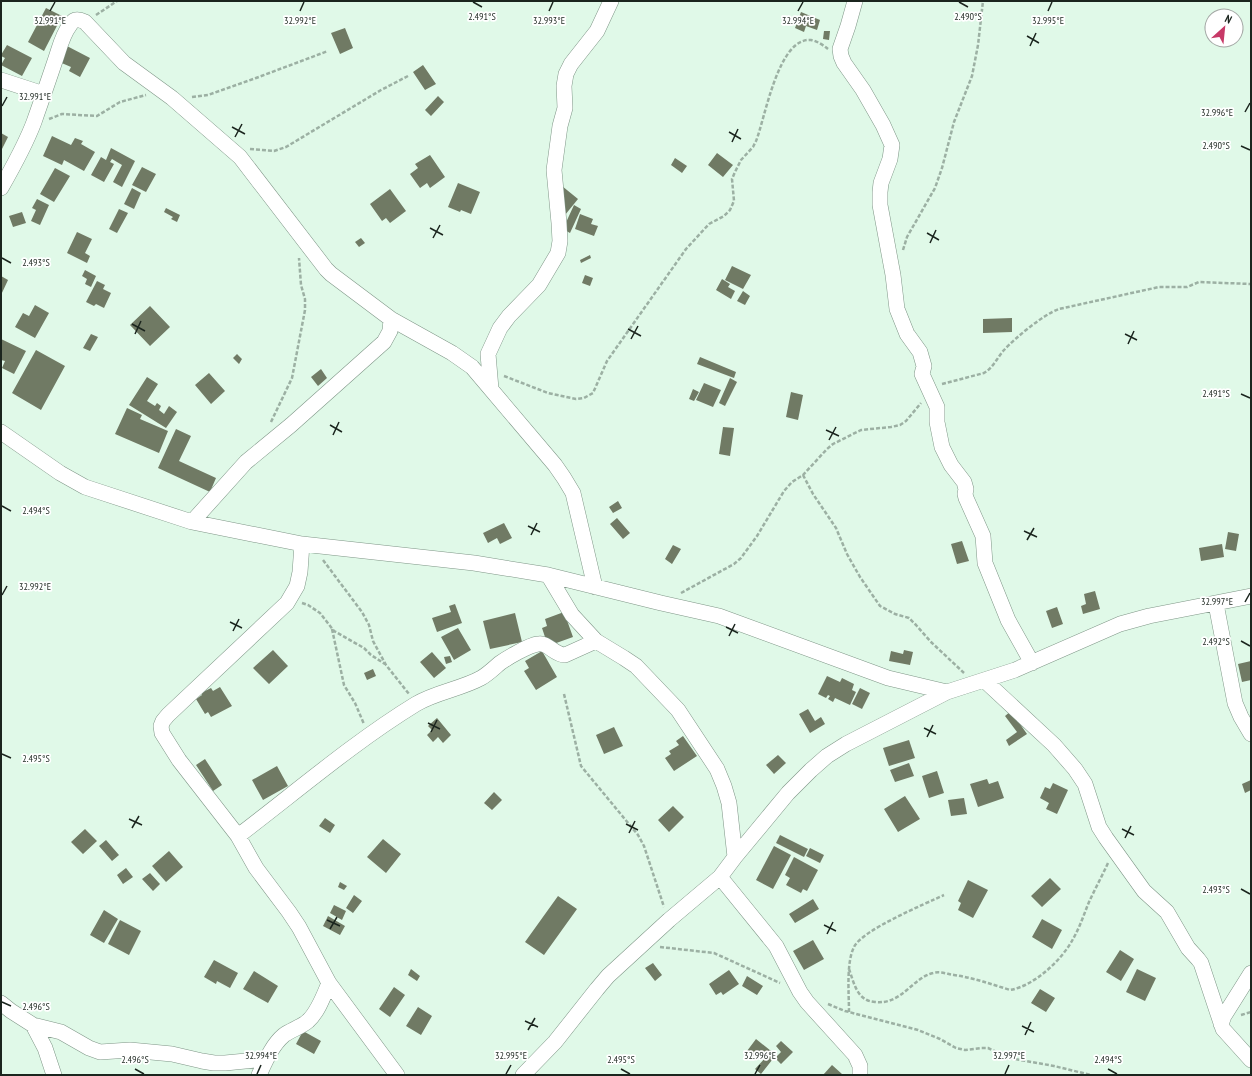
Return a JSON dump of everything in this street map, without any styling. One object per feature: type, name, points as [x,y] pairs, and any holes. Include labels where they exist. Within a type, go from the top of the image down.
[{"type":"street","points":[[491,389],[488,354],[500,328],[509,316],[539,285],[558,253],[560,242],[554,170],[560,126],[565,108],[564,86],[566,74],[571,64],[597,31],[611,1]]},
{"type":"street","points":[[855,1],[840,49],[842,60],[866,96],[892,144],[890,159],[881,183],[880,205],[898,309],[907,334],[920,352],[924,366],[922,374],[937,406],[937,422],[942,447],[951,464],[964,482],[966,498],[983,536],[985,563],[1008,620],[1032,663]]},
{"type":"street","points":[[1,188],[23,149],[69,26],[72,21],[76,19],[85,22],[124,63],[172,98],[240,157],[326,269],[391,319],[462,359],[472,367],[555,465],[573,493],[595,586]]},
{"type":"street","points":[[1,80],[44,94]]},
{"type":"street","points":[[192,522],[249,458],[291,425],[384,342],[390,331],[391,319]]},
{"type":"street","points":[[1,432],[60,473],[85,487],[192,522],[307,544],[474,563],[548,575],[719,616],[888,678],[947,692]]},
{"type":"street","points":[[307,544],[297,586],[287,603],[168,715],[163,721],[162,733],[180,760],[238,836],[256,868],[299,927],[329,983],[397,1075]]},
{"type":"street","points":[[548,575],[572,615],[596,641],[636,666],[678,710],[717,768],[729,803],[735,857]]},
{"type":"street","points":[[523,1075],[555,1042],[608,976],[668,920],[720,878],[735,857],[788,793],[827,756],[846,744],[947,692],[1032,663],[1120,624],[1148,616],[1251,596]]},
{"type":"street","points":[[1216,604],[1235,703],[1251,734]]},
{"type":"street","points":[[238,836],[368,736],[428,698],[479,679],[506,659],[532,646],[543,644],[560,655],[565,655],[596,641]]},
{"type":"street","points":[[979,682],[1054,745],[1075,768],[1085,784],[1099,827],[1144,892],[1166,912],[1188,948],[1201,963],[1223,1029],[1251,1060]]},
{"type":"street","points":[[720,878],[776,946],[800,992],[807,1002],[855,1055],[862,1072]]},
{"type":"street","points":[[1221,1024],[1224,1016],[1251,973]]},
{"type":"street","points":[[259,1075],[266,1059],[278,1041],[284,1035],[308,1021],[317,1009],[329,983]]},
{"type":"street","points":[[1,1003],[33,1025],[61,1032],[89,1048],[100,1052],[130,1050],[172,1054],[214,1063],[266,1059]]},
{"type":"street","points":[[33,1025],[45,1048],[54,1075]]},
{"type":"path","points":[[85,22],[117,1]]},
{"type":"path","points":[[893,274],[907,237],[935,188],[942,168],[954,122],[972,76],[978,45],[983,1]]},
{"type":"path","points":[[489,370],[548,393],[584,398],[593,393],[607,361],[686,249],[709,224],[724,216],[730,210],[734,201],[732,179],[741,160],[753,147],[756,141],[773,83],[788,53],[799,43],[812,40],[821,44],[842,60]]},
{"type":"path","points":[[230,148],[274,151],[286,147],[380,90],[408,76]]},
{"type":"path","points":[[271,423],[292,378],[305,310],[305,299],[301,285],[299,255]]},
{"type":"path","points":[[803,475],[813,494],[836,528],[847,554],[860,577],[880,606],[895,614],[909,618],[979,682]]},
{"type":"path","points":[[307,544],[362,612],[369,625],[373,641],[386,665],[417,704]]},
{"type":"path","points":[[287,603],[299,602],[308,605],[320,613],[334,631],[364,648],[371,655],[386,665]]},
{"type":"path","points":[[331,628],[344,685],[354,703],[368,736]]},
{"type":"path","points":[[564,694],[581,766],[638,835],[644,846],[668,920]]},
{"type":"path","points":[[849,969],[854,986],[858,993],[864,999],[877,1003],[890,1001],[924,977],[933,973],[941,972],[974,978],[1010,990],[1032,982],[1050,968],[1072,941],[1114,850]]},
{"type":"path","points":[[850,1012],[848,980],[854,946],[859,940],[888,921],[944,895]]},
{"type":"path","points":[[641,945],[714,953],[800,992]]},
{"type":"path","points":[[826,1003],[850,1012],[918,1030],[940,1039],[956,1048],[965,1050],[988,1048],[1009,1058],[1054,1066],[1090,1075]]},
{"type":"building","points":[[46,8],[62,16],[44,51],[28,42]]},
{"type":"building","points":[[801,12],[820,20],[817,30],[806,26],[804,32],[795,28]]},
{"type":"building","points":[[345,28],[353,48],[340,54],[331,33]]},
{"type":"building","points":[[824,31],[830,31],[829,40],[823,39]]},
{"type":"building","points":[[7,45],[32,58],[22,76],[1,65],[5,58],[1,55]]},
{"type":"building","points":[[65,45],[90,58],[80,77],[69,71],[71,67],[57,61]]},
{"type":"building","points":[[423,65],[436,84],[425,90],[413,72]]},
{"type":"building","points":[[438,96],[444,102],[431,116],[425,110]]},
{"type":"building","points":[[1,133],[8,137],[1,151]]},
{"type":"building","points":[[52,136],[71,145],[75,138],[83,141],[81,144],[95,152],[84,171],[64,160],[62,165],[43,156]]},
{"type":"building","points":[[111,148],[135,161],[122,187],[113,182],[122,165],[112,159],[110,162],[114,164],[104,182],[91,175],[101,157],[106,160]]},
{"type":"building","points":[[717,153],[733,165],[723,177],[708,165]]},
{"type":"building","points":[[430,155],[445,177],[430,188],[427,183],[420,188],[410,174],[418,168],[415,164]]},
{"type":"building","points":[[675,158],[687,166],[682,173],[671,165]]},
{"type":"building","points":[[142,167],[156,174],[146,192],[132,185]]},
{"type":"building","points":[[55,168],[70,176],[54,202],[40,194]]},
{"type":"building","points":[[458,183],[480,192],[471,214],[461,210],[460,212],[448,207]]},
{"type":"building","points":[[562,186],[578,199],[565,215],[549,201]]},
{"type":"building","points":[[132,188],[141,193],[134,209],[124,204]]},
{"type":"building","points":[[390,189],[406,211],[390,223],[386,218],[382,221],[370,204]]},
{"type":"building","points":[[37,199],[49,205],[40,225],[31,221],[36,210],[32,208]]},
{"type":"building","points":[[574,205],[581,209],[570,233],[563,229]]},
{"type":"building","points":[[166,208],[180,215],[177,222],[171,219],[173,217],[164,212]]},
{"type":"building","points":[[119,209],[128,213],[117,233],[109,229]]},
{"type":"building","points":[[22,212],[26,223],[13,227],[9,216]]},
{"type":"building","points":[[580,214],[593,219],[591,224],[598,226],[594,236],[575,229]]},
{"type":"building","points":[[77,232],[92,239],[85,253],[90,256],[87,263],[67,253]]},
{"type":"building","points":[[361,238],[365,243],[359,247],[355,242]]},
{"type":"building","points":[[590,255],[591,258],[581,263],[580,260]]},
{"type":"building","points":[[732,266],[751,275],[743,289],[725,280]]},
{"type":"building","points":[[85,270],[96,276],[91,287],[85,284],[87,279],[82,276]]},
{"type":"building","points":[[585,275],[593,278],[590,286],[582,283]]},
{"type":"building","points":[[1,276],[8,280],[1,295]]},
{"type":"building","points":[[722,279],[730,284],[728,287],[735,291],[731,299],[716,290]]},
{"type":"building","points":[[97,281],[105,285],[103,289],[111,293],[104,308],[96,304],[94,306],[86,302]]},
{"type":"building","points":[[743,291],[750,296],[745,305],[737,301]]},
{"type":"building","points":[[35,305],[49,313],[35,338],[15,327],[23,313],[29,316]]},
{"type":"building","points":[[150,306],[170,327],[150,346],[130,325]]},
{"type":"building","points":[[1012,318],[1012,332],[983,333],[983,319]]},
{"type":"building","points":[[91,334],[98,337],[90,351],[83,348]]},
{"type":"building","points":[[1,339],[26,351],[14,374],[2,368],[5,361],[1,360]]},
{"type":"building","points":[[36,350],[65,366],[41,410],[12,393]]},
{"type":"building","points":[[237,354],[242,359],[239,364],[233,358]]},
{"type":"building","points":[[700,357],[736,372],[734,378],[697,364]]},
{"type":"building","points":[[321,369],[327,378],[318,386],[311,377]]},
{"type":"building","points":[[209,373],[225,391],[211,404],[195,385]]},
{"type":"building","points":[[147,377],[158,384],[147,401],[155,406],[157,403],[161,406],[159,410],[164,414],[169,406],[177,412],[166,428],[129,405]]},
{"type":"building","points":[[730,378],[737,382],[725,406],[719,403]]},
{"type":"building","points":[[704,383],[721,390],[713,407],[696,400]]},
{"type":"building","points":[[693,389],[699,392],[694,401],[689,399]]},
{"type":"building","points":[[791,392],[803,395],[798,420],[786,417]]},
{"type":"building","points":[[127,408],[142,415],[140,419],[168,431],[159,453],[115,434]]},
{"type":"building","points":[[723,427],[734,428],[730,456],[719,454]]},
{"type":"building","points":[[176,429],[191,436],[179,461],[216,478],[210,492],[158,468]]},
{"type":"building","points":[[618,501],[622,508],[613,513],[609,507]]},
{"type":"building","points":[[617,518],[630,533],[623,539],[610,524]]},
{"type":"building","points":[[504,523],[512,538],[500,544],[497,538],[488,543],[483,533]]},
{"type":"building","points":[[1228,532],[1239,534],[1236,551],[1225,549]]},
{"type":"building","points":[[962,541],[969,561],[957,564],[951,544]]},
{"type":"building","points":[[1222,544],[1224,557],[1201,561],[1199,548]]},
{"type":"building","points":[[673,545],[681,549],[672,564],[665,559]]},
{"type":"building","points":[[1095,591],[1100,609],[1083,614],[1081,606],[1086,604],[1084,594]]},
{"type":"building","points":[[455,604],[462,623],[437,632],[432,618],[451,612],[449,606]]},
{"type":"building","points":[[1057,607],[1063,624],[1052,628],[1046,611]]},
{"type":"building","points":[[564,612],[573,637],[548,646],[542,628],[547,626],[545,619]]},
{"type":"building","points":[[515,613],[522,642],[490,649],[483,621]]},
{"type":"building","points":[[458,628],[471,650],[454,660],[441,637]]},
{"type":"building","points":[[273,650],[288,666],[269,684],[253,668]]},
{"type":"building","points":[[904,650],[913,652],[910,665],[889,661],[891,651],[903,654]]},
{"type":"building","points":[[542,651],[557,677],[536,690],[524,671],[529,668],[525,661]]},
{"type":"building","points":[[432,652],[446,668],[434,678],[420,662]]},
{"type":"building","points":[[450,656],[452,662],[446,664],[444,657]]},
{"type":"building","points":[[1251,661],[1251,680],[1242,682],[1238,664]]},
{"type":"building","points":[[373,669],[376,676],[367,680],[364,673]]},
{"type":"building","points":[[827,676],[840,682],[842,678],[854,684],[852,690],[856,692],[850,705],[835,698],[833,702],[828,699],[830,696],[828,695],[826,698],[818,694]]},
{"type":"building","points":[[220,687],[232,706],[211,717],[208,712],[205,714],[196,699],[202,695],[201,693],[211,688],[213,691]]},
{"type":"building","points":[[860,688],[870,693],[862,709],[852,704]]},
{"type":"building","points":[[808,709],[815,721],[821,717],[825,724],[810,733],[799,714]]},
{"type":"building","points":[[1011,711],[1027,734],[1009,746],[1006,740],[1017,732],[1005,716]]},
{"type":"building","points":[[437,718],[451,735],[443,743],[438,737],[433,742],[427,735],[432,730],[428,726]]},
{"type":"building","points":[[614,727],[623,746],[604,754],[596,735]]},
{"type":"building","points":[[683,736],[697,756],[674,771],[665,758],[671,754],[669,751],[679,745],[676,741]]},
{"type":"building","points":[[909,740],[915,758],[889,766],[883,748]]},
{"type":"building","points":[[778,755],[786,763],[774,774],[766,765]]},
{"type":"building","points":[[205,759],[222,785],[213,791],[196,765]]},
{"type":"building","points":[[909,763],[914,776],[895,782],[890,770]]},
{"type":"building","points":[[277,766],[288,786],[263,800],[252,780]]},
{"type":"building","points":[[937,771],[944,793],[929,798],[922,776]]},
{"type":"building","points":[[987,779],[989,784],[998,781],[1004,798],[978,807],[970,784]]},
{"type":"building","points":[[1251,780],[1251,790],[1245,793],[1242,784]]},
{"type":"building","points":[[1053,783],[1068,790],[1057,814],[1046,809],[1049,803],[1040,798],[1045,787],[1050,789]]},
{"type":"building","points":[[494,792],[502,800],[492,810],[484,803]]},
{"type":"building","points":[[905,796],[920,819],[898,832],[884,809]]},
{"type":"building","points":[[964,798],[967,814],[951,816],[948,800]]},
{"type":"building","points":[[673,806],[684,817],[669,832],[658,820]]},
{"type":"building","points":[[325,818],[335,825],[330,833],[319,826]]},
{"type":"building","points":[[85,829],[97,841],[83,854],[71,842]]},
{"type":"building","points":[[780,835],[808,849],[804,857],[776,843]]},
{"type":"building","points":[[383,839],[401,854],[386,873],[367,857]]},
{"type":"building","points":[[106,840],[119,855],[112,861],[99,846]]},
{"type":"building","points":[[774,846],[791,855],[773,889],[756,880]]},
{"type":"building","points":[[810,848],[824,855],[820,863],[806,856]]},
{"type":"building","points":[[169,851],[183,867],[166,882],[152,866]]},
{"type":"building","points":[[794,857],[818,870],[807,891],[803,889],[801,893],[786,885],[790,878],[785,875]]},
{"type":"building","points":[[126,868],[133,877],[123,884],[117,875]]},
{"type":"building","points":[[150,873],[160,884],[153,891],[142,879]]},
{"type":"building","points":[[1050,878],[1061,889],[1042,907],[1031,896]]},
{"type":"building","points":[[968,880],[988,890],[973,918],[958,910],[961,903],[958,901]]},
{"type":"building","points":[[340,882],[347,886],[344,890],[338,887]]},
{"type":"building","points":[[354,895],[362,901],[353,913],[346,908]]},
{"type":"building","points":[[558,896],[577,909],[544,955],[525,942]]},
{"type":"building","points":[[813,899],[819,909],[795,923],[789,914]]},
{"type":"building","points":[[334,905],[346,911],[342,920],[330,913]]},
{"type":"building","points":[[104,910],[118,919],[104,943],[90,935]]},
{"type":"building","points":[[328,916],[345,926],[340,935],[323,926]]},
{"type":"building","points":[[1042,919],[1062,930],[1052,949],[1032,937]]},
{"type":"building","points":[[120,920],[141,931],[129,955],[108,944]]},
{"type":"building","points":[[813,940],[824,959],[804,970],[793,951]]},
{"type":"building","points":[[1120,950],[1134,959],[1121,981],[1106,972]]},
{"type":"building","points":[[214,960],[238,973],[230,988],[217,981],[216,984],[204,977]]},
{"type":"building","points":[[653,963],[662,975],[655,981],[645,968]]},
{"type":"building","points":[[411,969],[420,976],[417,981],[408,975]]},
{"type":"building","points":[[1137,969],[1156,978],[1145,1001],[1126,992]]},
{"type":"building","points":[[729,970],[739,984],[723,995],[721,992],[716,995],[709,984]]},
{"type":"building","points":[[254,971],[278,986],[268,1003],[243,989]]},
{"type":"building","points":[[747,976],[763,986],[757,995],[742,986]]},
{"type":"building","points":[[394,987],[405,995],[390,1017],[379,1009]]},
{"type":"building","points":[[1040,989],[1055,998],[1046,1012],[1031,1003]]},
{"type":"building","points":[[418,1007],[432,1016],[421,1035],[406,1026]]},
{"type":"building","points":[[303,1031],[321,1041],[314,1054],[296,1044]]},
{"type":"building","points":[[756,1039],[776,1055],[761,1074],[755,1069],[766,1057],[758,1051],[754,1056],[747,1051]]},
{"type":"building","points":[[781,1041],[793,1052],[781,1064],[775,1058],[781,1052],[776,1046]]},
{"type":"building","points":[[832,1065],[842,1074],[823,1075]]}]
